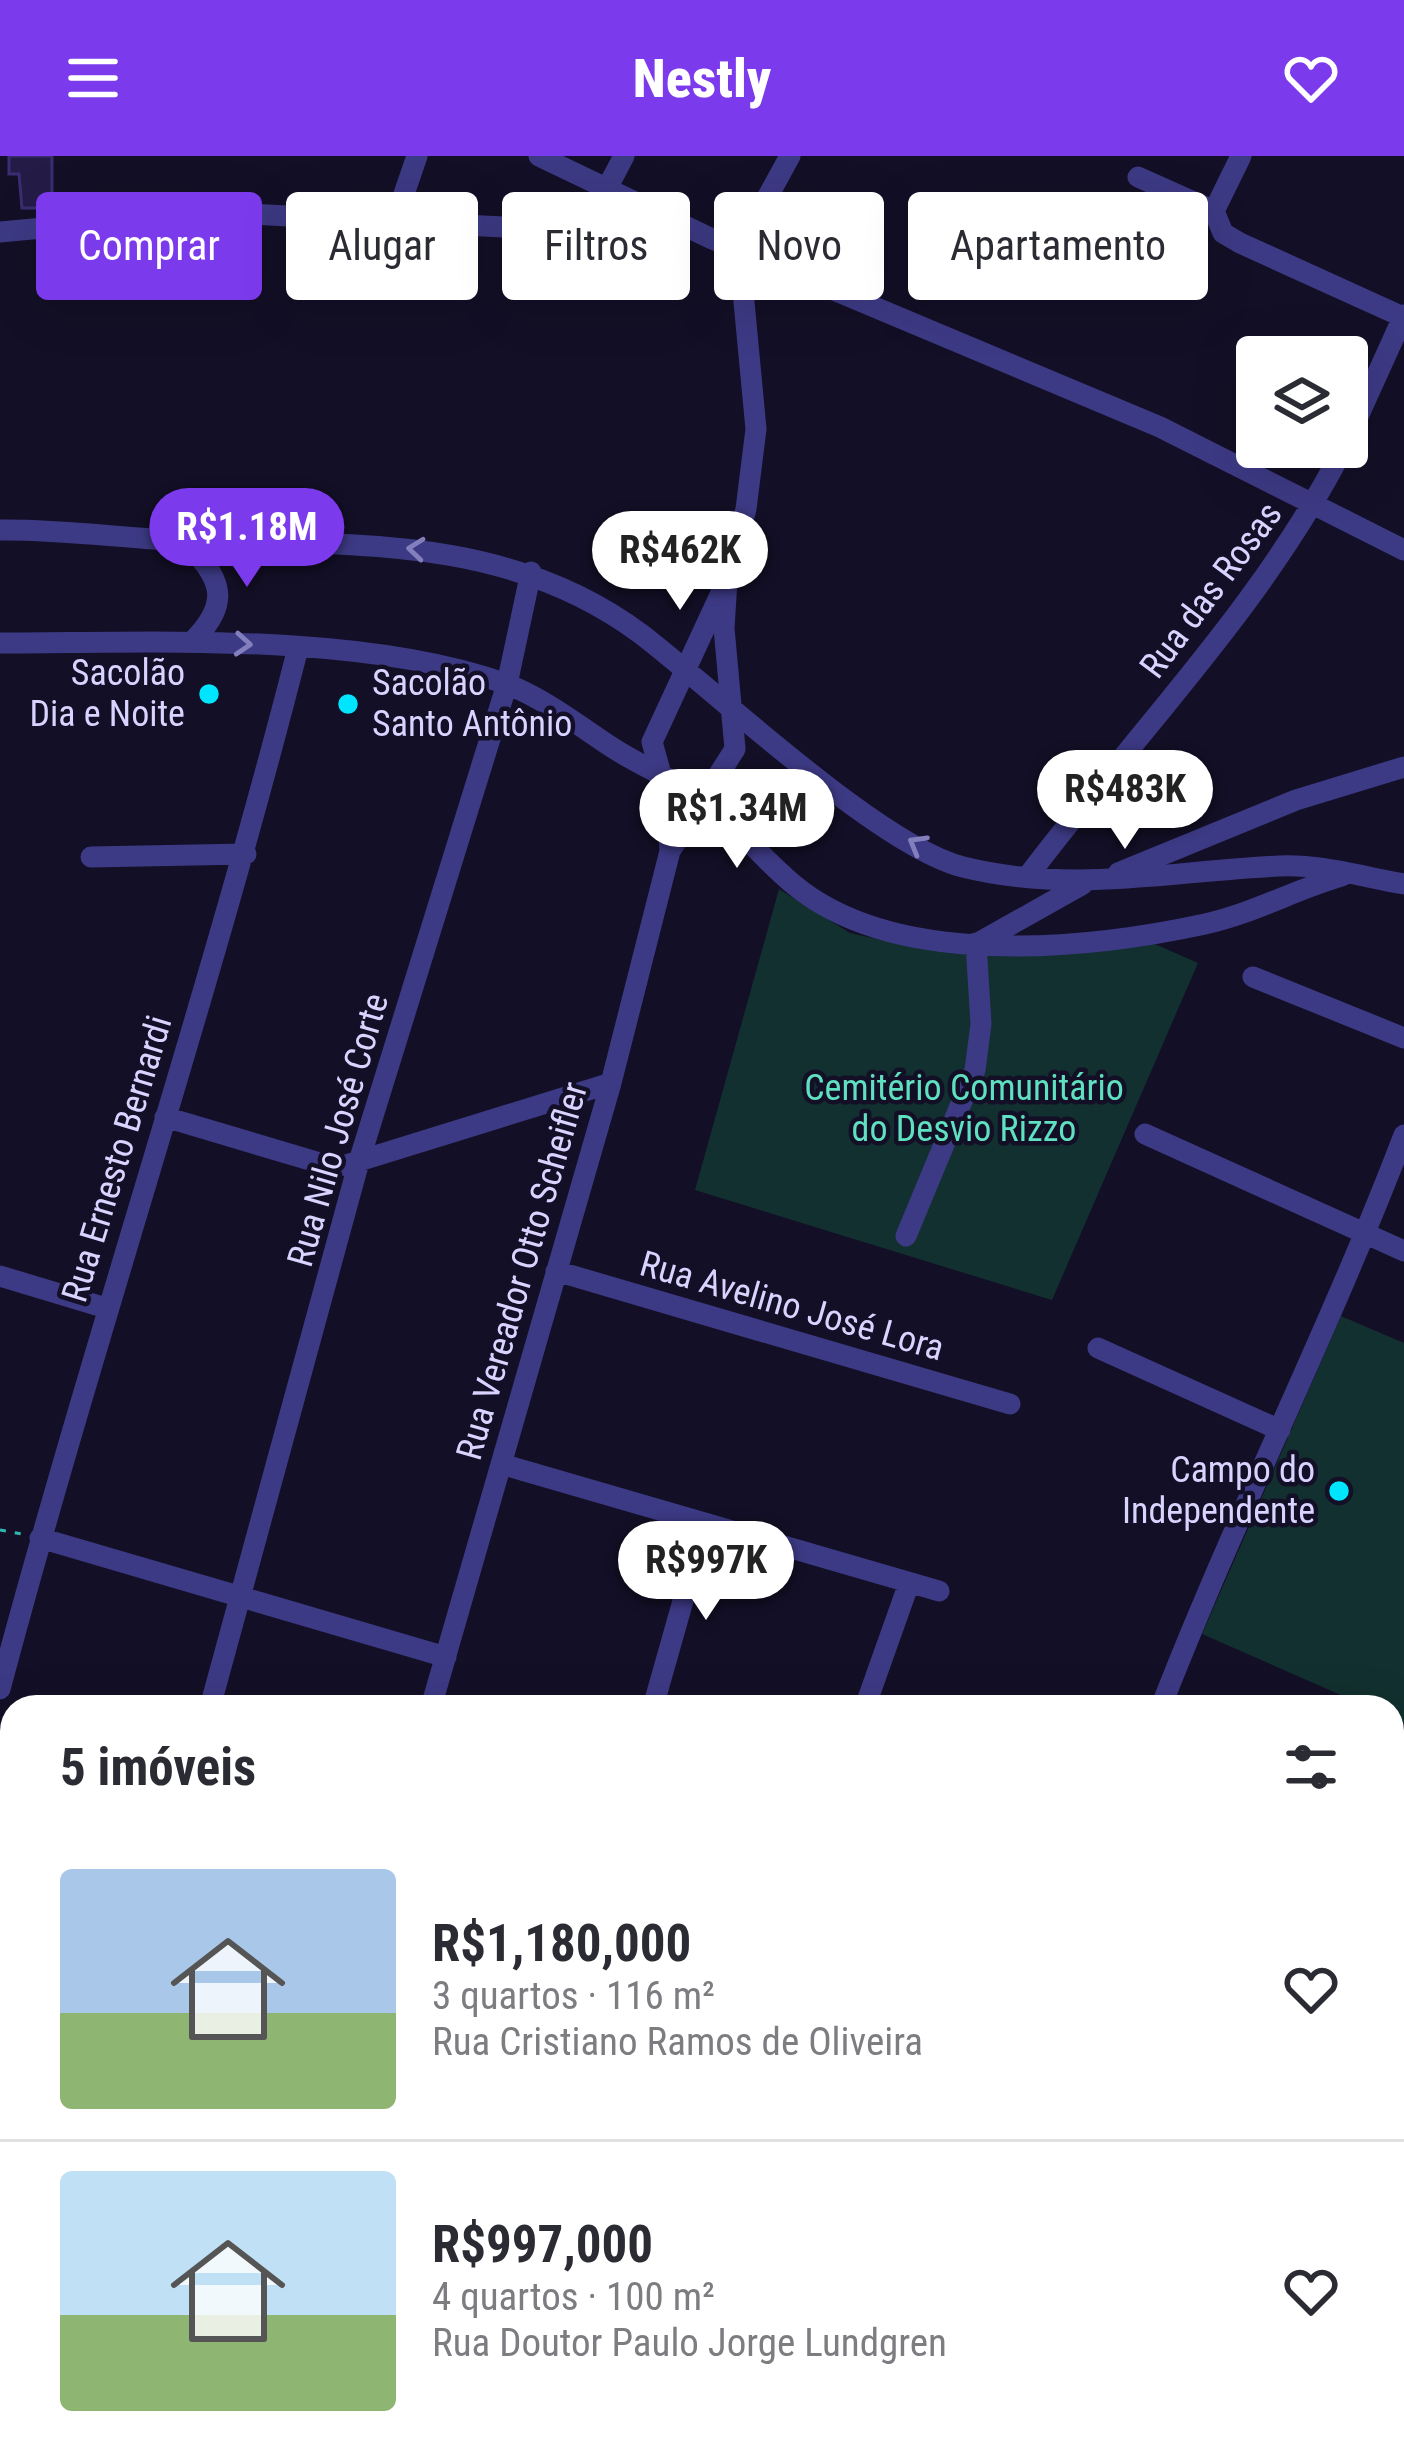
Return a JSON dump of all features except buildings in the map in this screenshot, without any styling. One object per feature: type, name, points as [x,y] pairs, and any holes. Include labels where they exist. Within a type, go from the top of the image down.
[{"type":"street","points":[[405,192],[417,156]]},
{"type":"street","points":[[539,156],[616,192]]},
{"type":"street","points":[[606,192],[624,156]]},
{"type":"street","points":[[770,192],[790,156]]},
{"type":"street","points":[[1214,211],[1240,156]]},
{"type":"street","points":[[1138,177],[1214,211],[1223,233],[1240,243],[1404,316]]},
{"type":"street","points":[[0,232],[212,212],[286,218]]},
{"type":"street","points":[[727,580],[746,509],[756,429],[744,300]]},
{"type":"street","points":[[859,300],[1160,428],[1404,550]]},
{"type":"street","name":"Rua das Rosas","points":[[1368,395],[1404,316]]},
{"type":"street","name":"Rua das Rosas","points":[[986,940],[1061,832],[1241,614],[1314,506],[1334,468]]},
{"type":"street","points":[[0,530],[186,541],[345,541],[456,554],[531,572],[639,632],[894,832],[961,867],[1092,882],[1279,866],[1404,884]]},
{"type":"street","points":[[186,541],[213,571],[219,594],[213,621],[193,641]]},
{"type":"street","name":"Rua Nilo José Corte","points":[[214,1695],[360,1158],[507,684],[531,572]]},
{"type":"street","name":"Rua Vereador Otto Scheifler","points":[[670,851],[662,778],[652,742],[727,580]]},
{"type":"street","name":"Rua Vereador Otto Scheifler","points":[[435,1695],[611,1083],[670,851],[699,798],[732,761],[737,738],[724,628],[727,580]]},
{"type":"street","points":[[0,643],[193,641],[298,648],[391,659],[507,684],[699,798],[797,887],[841,916],[868,926],[986,940],[1073,944],[1209,923],[1349,874]]},
{"type":"street","name":"Rua Ernesto Bernardi","points":[[0,1689],[106,1308],[246,854],[298,648]]},
{"type":"street","points":[[986,940],[1066,890],[1296,800],[1404,766]]},
{"type":"street","points":[[1061,832],[1061,855],[1067,866],[1092,882]]},
{"type":"street","points":[[92,856],[246,854]]},
{"type":"street","points":[[906,1236],[975,1070],[986,940]]},
{"type":"street","points":[[1253,977],[1404,1038]]},
{"type":"street","points":[[165,1117],[330,1166],[611,1083]]},
{"type":"street","points":[[1145,1134],[1404,1251]]},
{"type":"street","points":[[1166,1695],[1366,1235],[1404,1135]]},
{"type":"street","name":"Rua Avelino José Lora","points":[[556,1271],[1010,1404]]},
{"type":"street","points":[[0,1276],[106,1308]]},
{"type":"street","points":[[1098,1348],[1280,1430]]},
{"type":"street","points":[[501,1464],[939,1591]]},
{"type":"street","points":[[656,1695],[705,1523]]},
{"type":"street","points":[[40,1538],[446,1657]]},
{"type":"street","points":[[869,1695],[909,1583]]},
{"type":"green space","name":"Cemitério Comunitário do Desvio Rizzo","points":[[779,889],[850,933],[926,950],[985,952],[1148,941],[1198,963],[1052,1300],[695,1190]]},
{"type":"green space","name":"Campo do Independente","points":[[1341,1316],[1404,1343],[1404,1695],[1341,1695],[1202,1634]]},
{"type":"place","name":"Sacolão Dia e Noite","points":[[209,694]]},
{"type":"place","name":"Sacolão Santo Antônio","points":[[348,704]]},
{"type":"place","name":"Campo do Independente","points":[[1339,1491]]}]
